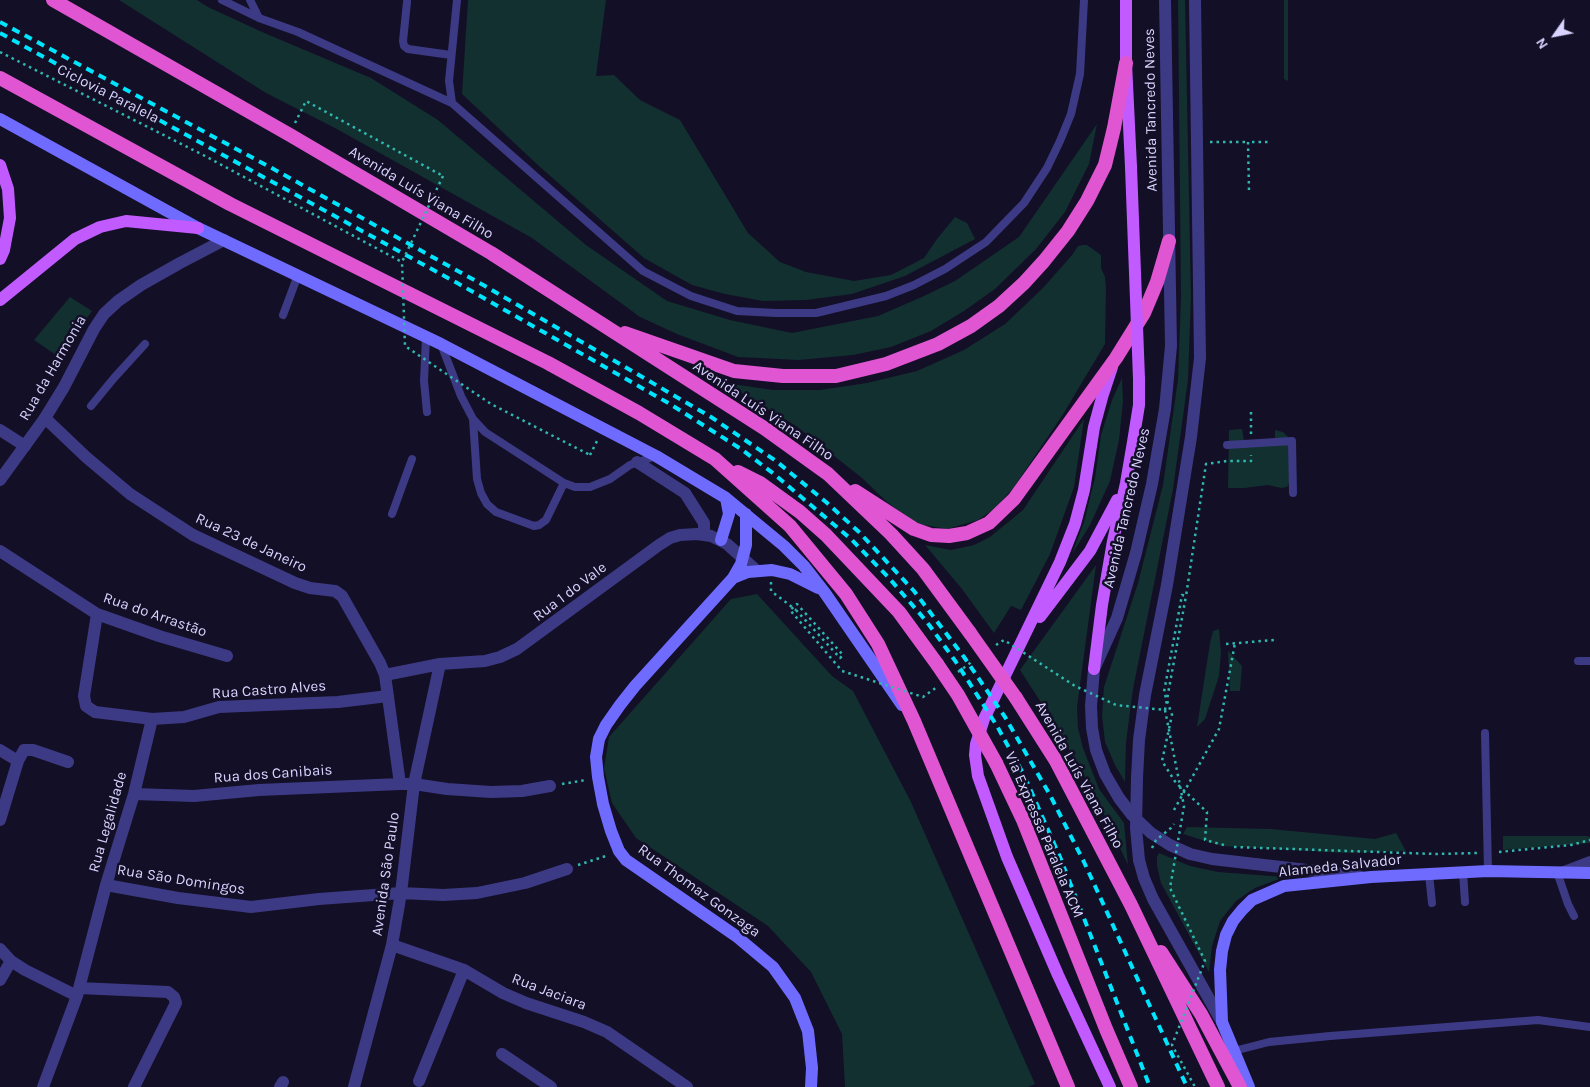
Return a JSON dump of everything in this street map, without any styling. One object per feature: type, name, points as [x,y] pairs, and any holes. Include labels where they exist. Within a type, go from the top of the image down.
[{"type":"highway","name":"Avenida Luís Viana Filho","points":[[52,0],[290,135],[491,253],[764,428],[828,474],[891,534],[923,570],[1016,698],[1056,760],[1131,905],[1218,1087]]},
{"type":"highway","points":[[604,325],[734,371],[783,376],[836,376],[886,364],[938,344],[971,326],[999,306],[1024,283],[1068,231],[1088,201],[1105,165],[1126,63]]},
{"type":"highway","points":[[0,78],[230,204],[548,363],[639,413],[715,459],[790,526],[846,594],[878,644],[914,721],[1068,1087]]},
{"type":"highway","points":[[828,474],[914,529],[931,536],[967,533],[989,523],[1014,498],[1116,358],[1144,313],[1157,282],[1169,241]]},
{"type":"highway","name":"Via Expressa Paralela ACM","points":[[715,459],[760,484],[800,512],[826,535],[900,612],[958,695],[996,763],[1023,820],[1131,1087]]},
{"type":"highway","points":[[1131,905],[1201,1014],[1240,1087]]},
{"type":"highway","points":[[1056,1058],[1074,1087]]},
{"type":"main road","name":"Avenida Tancredo Neves","points":[[1094,669],[1102,605],[1139,406],[1126,63],[1126,0]]},
{"type":"main road","points":[[0,118],[198,228],[298,274],[441,344],[656,456],[726,498],[784,546],[804,566],[914,721]]},
{"type":"main road","points":[[0,165],[8,189],[10,218],[4,250],[0,258]]},
{"type":"main road","points":[[0,300],[74,239],[100,227],[126,221],[198,228]]},
{"type":"main road","points":[[1110,1087],[1058,975],[1007,857],[978,776],[976,755],[978,734],[1060,562],[1075,524],[1084,490],[1094,427],[1102,394],[1116,358]]},
{"type":"main road","points":[[1020,644],[1090,551],[1126,482]]},
{"type":"main road","points":[[721,540],[729,514],[726,498]]},
{"type":"main road","name":"Rua Thomaz Gonzaga","points":[[746,514],[744,558],[733,578],[635,686],[610,718],[599,739],[596,757],[598,777],[602,804],[619,851],[626,860],[736,936],[772,967],[794,998],[808,1031],[812,1068],[811,1087]]},
{"type":"main road","points":[[733,578],[748,572],[772,570],[795,576],[825,593]]},
{"type":"main road","name":"Alameda Salvador","points":[[1222,1022],[1220,970],[1226,935],[1233,921],[1252,900],[1284,886],[1371,877],[1463,872],[1590,873]]},
{"type":"main road","points":[[1222,1022],[1249,1087]]},
{"type":"street","name":"Avenida Tancredo Neves","points":[[1165,0],[1171,346],[1166,409],[1136,554],[1117,618],[1094,669],[1091,706],[1096,750],[1105,774],[1119,798],[1132,815],[1151,833],[1170,845],[1190,854],[1212,859],[1371,877]]},
{"type":"street","points":[[1195,0],[1200,358],[1191,438],[1167,585],[1145,695],[1139,740],[1136,828],[1139,860],[1153,899],[1222,1022]]},
{"type":"street","name":"Rua da Harmonia","points":[[0,480],[45,418],[64,387],[94,328],[104,314],[118,301],[141,285],[224,240]]},
{"type":"street","name":"Rua 23 de Janeiro","points":[[45,418],[86,457],[130,494],[193,535],[295,583],[310,588],[335,591],[342,596],[385,675],[400,784]]},
{"type":"street","points":[[0,430],[25,446]]},
{"type":"street","points":[[637,462],[685,494],[704,522],[704,535]]},
{"type":"street","name":"Rua 1 do Vale","points":[[385,675],[440,664],[485,661],[517,650],[670,538],[688,534],[704,535],[721,540],[757,571]]},
{"type":"street","name":"Rua do Arrastão","points":[[0,551],[97,614],[159,636],[227,656]]},
{"type":"street","points":[[97,614],[84,696],[86,706],[95,712],[152,719]]},
{"type":"street","name":"Avenida São Paulo","points":[[354,1087],[392,945],[401,894],[414,784],[440,664]]},
{"type":"street","name":"Rua Castro Alves","points":[[152,719],[184,717],[219,707],[338,702],[388,696]]},
{"type":"street","name":"Rua Legalidade","points":[[43,1087],[78,992],[106,885],[134,794],[152,719]]},
{"type":"street","points":[[0,750],[18,761]]},
{"type":"street","points":[[0,820],[18,761],[24,750],[33,750],[68,762]]},
{"type":"street","name":"Rua dos Canibais","points":[[134,794],[194,796],[259,790],[400,784],[491,792],[522,791],[550,786]]},
{"type":"street","name":"Alameda Salvador","points":[[1560,872],[1590,862]]},
{"type":"street","name":"Rua São Domingos","points":[[106,885],[178,898],[251,906],[319,899],[401,894],[443,896],[477,893],[516,885],[566,869]]},
{"type":"street","name":"Rua Jaciara","points":[[392,945],[464,970],[503,993],[526,1003],[584,1022],[607,1032],[687,1087]]},
{"type":"street","points":[[0,949],[11,961],[25,970],[78,992],[168,992],[174,997],[176,1003],[134,1087]]},
{"type":"street","points":[[0,980],[11,961]]},
{"type":"street","points":[[419,1081],[464,970]]},
{"type":"street","points":[[502,1054],[551,1087]]},
{"type":"lane","points":[[222,0],[259,18],[298,32],[452,103],[643,272],[691,296],[737,311],[776,314],[816,313],[886,296],[914,286],[945,269],[986,242],[1024,203],[1047,168],[1071,114],[1080,74],[1084,0]]},
{"type":"lane","points":[[250,0],[259,18]]},
{"type":"lane","points":[[452,103],[449,81],[457,0]]},
{"type":"lane","points":[[407,2],[402,41],[404,46],[408,49],[452,55]]},
{"type":"lane","points":[[283,315],[298,274]]},
{"type":"lane","points":[[426,337],[424,381],[426,412]]},
{"type":"lane","points":[[91,406],[144,344]]},
{"type":"lane","points":[[441,344],[461,396],[473,419],[485,432],[564,483],[575,487],[590,488],[610,479],[637,462],[656,456]]},
{"type":"lane","points":[[473,419],[477,479],[487,504],[496,512],[534,526],[539,525],[546,520],[564,483]]},
{"type":"lane","points":[[1227,445],[1292,441],[1293,494]]},
{"type":"lane","points":[[392,514],[412,459]]},
{"type":"lane","points":[[1578,661],[1590,661]]},
{"type":"lane","points":[[1485,733],[1488,871]]},
{"type":"lane","points":[[1463,872],[1465,902]]},
{"type":"lane","points":[[1560,872],[1568,904],[1574,916]]},
{"type":"lane","points":[[1429,874],[1432,903]]},
{"type":"lane","points":[[1234,1051],[1269,1042],[1538,1020],[1590,1027]]},
{"type":"path","name":"Ciclovia Paralela","points":[[0,52],[205,156],[402,262]]},
{"type":"path","points":[[290,135],[306,101],[443,176],[402,262],[405,346],[491,404],[590,455]]},
{"type":"path","points":[[1209,142],[1270,142]]},
{"type":"path","points":[[1248,142],[1249,190]]},
{"type":"path","points":[[1251,461],[1227,461],[1206,464],[1186,596],[1182,595],[1164,692],[1172,715],[1162,760],[1176,783],[1207,812],[1205,840],[1229,846],[1435,854],[1488,853],[1571,845],[1590,840]]},
{"type":"path","points":[[772,570],[771,591],[796,610]]},
{"type":"path","points":[[1226,644],[1274,640]]},
{"type":"path","points":[[1174,810],[1219,729],[1235,643]]},
{"type":"path","points":[[1165,710],[1184,806],[1170,888],[1205,961],[1172,1045],[1195,1087]]},
{"type":"path","points":[[550,786],[598,777]]},
{"type":"path","points":[[1152,849],[1156,840],[1174,824]]},
{"type":"path","points":[[566,869],[619,851]]},
{"type":"green space","points":[[119,0],[197,0],[262,32],[371,78],[438,120],[586,245],[667,301],[730,320],[792,333],[878,316],[955,281],[1019,237],[1097,124],[1089,164],[1065,212],[1036,249],[995,289],[964,311],[931,331],[891,347],[853,355],[799,360],[738,357],[677,334],[640,317],[532,238],[335,128],[266,93]]},
{"type":"green space","points":[[468,0],[606,0],[596,76],[614,75],[640,100],[680,120],[748,233],[780,262],[806,272],[854,281],[891,275],[924,258],[955,217],[967,223],[975,239],[905,276],[852,294],[806,300],[763,301],[725,294],[692,285],[644,258],[540,167],[462,94]]},
{"type":"green space","points":[[1178,0],[1185,0],[1191,297],[1188,380],[1173,489],[1133,689],[1126,742],[1125,782],[1105,742],[1102,716],[1104,687],[1138,583],[1163,485],[1178,379],[1181,297]]},
{"type":"green space","points":[[1284,0],[1288,0],[1288,81],[1284,79]]},
{"type":"green space","points":[[1087,245],[1101,255],[1101,268],[1105,277],[1106,288],[1105,344],[1062,416],[1014,487],[994,509],[978,520],[947,529],[918,524],[888,503],[862,478],[796,426],[725,383],[773,390],[820,390],[867,383],[917,371],[964,350],[1005,324],[1043,288],[1078,246]]},
{"type":"green space","points":[[70,297],[92,311],[59,357],[34,340]]},
{"type":"green space","points":[[1122,378],[1123,401],[1119,440],[1110,481],[1090,525],[1072,554],[1084,522],[1095,478],[1101,435],[1112,400]]},
{"type":"green space","points":[[1084,419],[1074,487],[1050,554],[1021,610],[1011,606],[994,633],[962,589],[925,545],[951,550],[974,545],[990,537],[1023,510]]},
{"type":"green space","points":[[1242,429],[1244,440],[1275,441],[1275,430],[1283,432],[1289,438],[1290,482],[1287,487],[1281,488],[1268,485],[1228,488],[1229,430]]},
{"type":"green space","points":[[1096,565],[1077,707],[1078,728],[1083,748],[1099,789],[1124,823],[1128,865],[1094,793],[1051,718],[1020,670]]},
{"type":"green space","points":[[757,594],[832,676],[853,691],[911,802],[1035,1084],[1028,1087],[845,1087],[842,1034],[811,972],[768,926],[636,838],[612,803],[604,768],[609,737],[731,599]]},
{"type":"green space","points":[[1219,629],[1221,653],[1219,676],[1205,719],[1197,727],[1210,643],[1213,631]]},
{"type":"green space","points":[[1228,651],[1242,666],[1240,691],[1230,691]]},
{"type":"green space","points":[[1187,827],[1271,829],[1375,839],[1396,833],[1406,851],[1346,853],[1222,846],[1183,834]]},
{"type":"green space","points":[[1503,836],[1587,836],[1590,837],[1590,843],[1503,850]]},
{"type":"green space","points":[[1159,853],[1190,866],[1218,872],[1284,877],[1255,888],[1236,901],[1220,921],[1212,946],[1209,972],[1161,883],[1157,866]]},
{"type":"railway","points":[[0,22],[268,166],[485,286],[613,360],[711,417],[776,461],[826,502],[859,532],[914,591],[964,657],[1005,717],[1050,795],[1084,862],[1187,1087]]},
{"type":"railway","points":[[0,33],[459,284],[670,404],[741,449],[774,474],[851,539],[889,578],[927,622],[956,662],[997,726],[1024,775],[1060,857],[1150,1087]]}]
